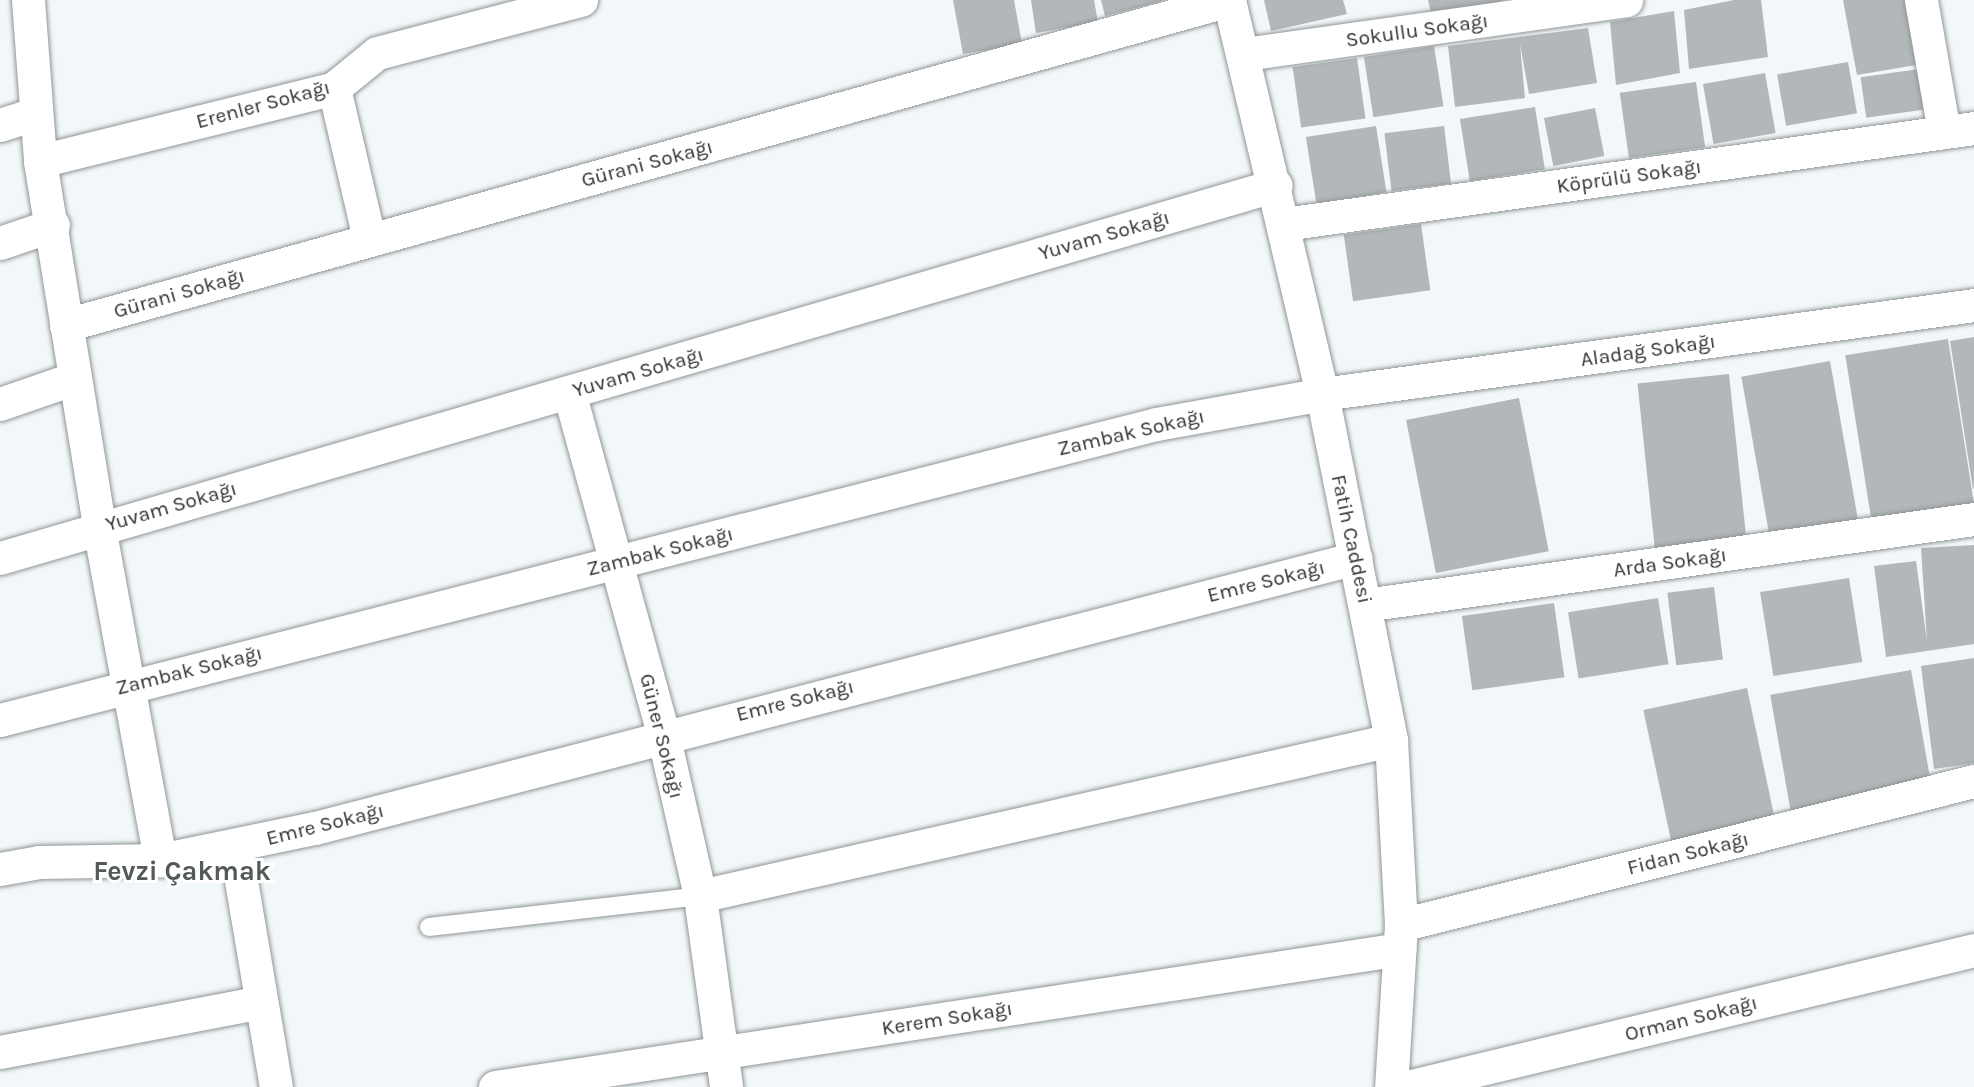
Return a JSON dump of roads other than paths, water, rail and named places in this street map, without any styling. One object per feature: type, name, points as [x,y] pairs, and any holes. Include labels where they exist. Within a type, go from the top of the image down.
[{"type":"street","points":[[28,0],[34,114],[40,161],[53,225],[66,325],[99,527],[130,685],[160,860]]},
{"type":"street","name":"Erenler Sokağı","points":[[40,161],[334,88],[377,53],[580,0]]},
{"type":"street","name":"Fatih Caddesi","points":[[1229,0],[1276,185],[1322,394],[1391,740],[1400,937],[1391,1087]]},
{"type":"street","name":"Gürani Sokağı","points":[[66,325],[1229,0]]},
{"type":"street","name":"Sokullu Sokağı","points":[[1244,54],[1626,0]]},
{"type":"street","points":[[1920,0],[1959,130]]},
{"type":"street","points":[[334,88],[369,239]]},
{"type":"street","points":[[0,125],[34,114]]},
{"type":"street","name":"Köprülü Sokağı","points":[[1284,224],[1959,130]]},
{"type":"street","name":"Yuvam Sokağı","points":[[0,558],[99,527],[1276,185]]},
{"type":"street","points":[[0,243],[53,225]]},
{"type":"street","name":"Aladağ Sokağı","points":[[1322,394],[1974,305]]},
{"type":"street","points":[[0,404],[75,378]]},
{"type":"street","name":"Güner Sokağı","points":[[569,392],[618,562],[663,734],[700,896],[724,1052],[726,1087]]},
{"type":"street","name":"Zambak Sokağı","points":[[0,720],[1156,424],[1322,394]]},
{"type":"street","name":"Arda Sokağı","points":[[1365,605],[1974,519]]},
{"type":"street","name":"Emre Sokağı","points":[[0,869],[39,862],[160,860],[235,845],[1356,558]]},
{"type":"street","points":[[700,896],[1391,740]]},
{"type":"street","name":"Fidan Sokağı","points":[[1400,937],[1974,781]]},
{"type":"street","points":[[235,845],[276,1087]]},
{"type":"street","name":"Kerem Sokağı","points":[[495,1087],[724,1052],[1400,937]]},
{"type":"street","name":"Orman Sokağı","points":[[1407,1087],[1974,950]]},
{"type":"street","points":[[0,1052],[261,1002]]},
{"type":"lane","points":[[429,927],[700,896]]},
{"type":"district","name":"Fevzi Çakmak","points":[[182,872]]}]
